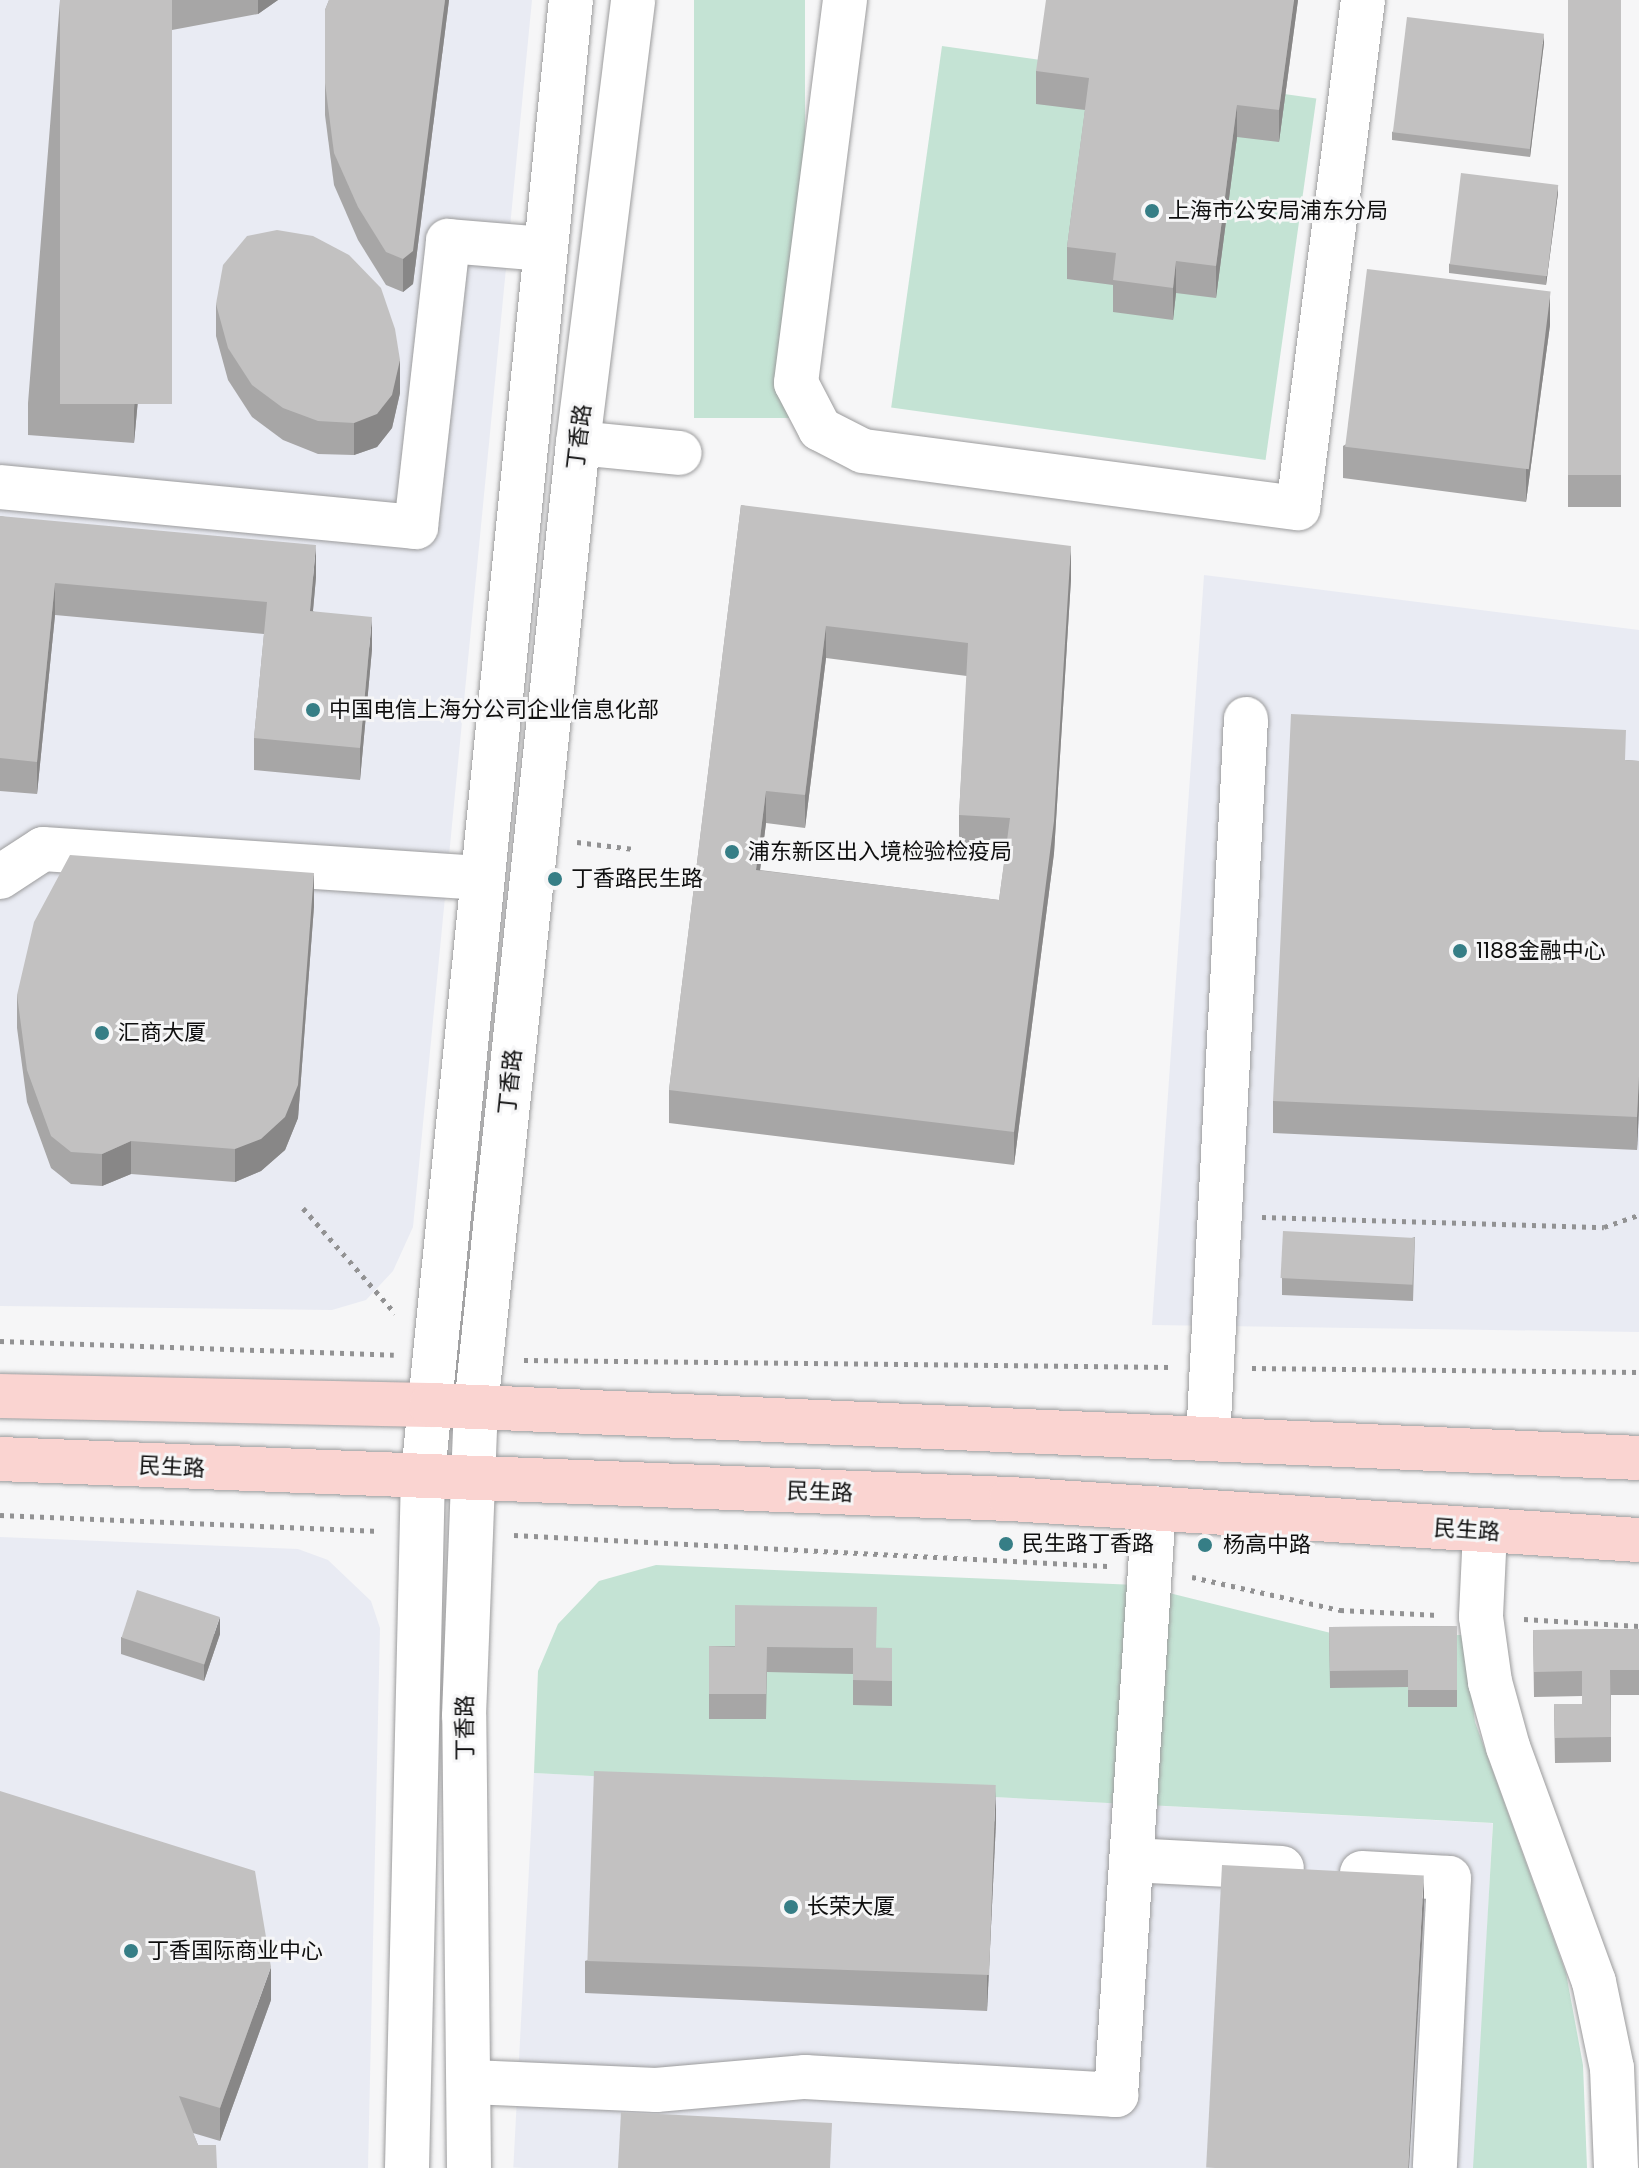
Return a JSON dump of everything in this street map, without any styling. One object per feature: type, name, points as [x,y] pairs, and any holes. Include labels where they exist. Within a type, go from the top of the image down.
[{"type":"main road","points":[[0,1396],[431,1405],[1639,1458]]},
{"type":"main road","name":"民生路","points":[[0,1459],[423,1474],[1154,1508],[1639,1540]]},
{"type":"street","points":[[407,2168],[423,1474],[543,249],[571,0]]},
{"type":"street","name":"丁香路","points":[[469,2168],[471,2082],[464,1716],[476,1407],[578,443],[633,0]]},
{"type":"street","points":[[845,0],[796,383],[820,429],[863,451],[1298,508],[1363,0]]},
{"type":"street","points":[[0,487],[416,527],[448,241],[543,249]]},
{"type":"street","points":[[578,443],[680,453]]},
{"type":"street","points":[[1208,1439],[1246,719]]},
{"type":"street","points":[[0,877],[43,849],[482,878]]},
{"type":"street","points":[[471,2082],[656,2090],[805,2077],[1116,2095],[1154,1508]]},
{"type":"street","points":[[1485,1531],[1481,1617],[1490,1682],[1508,1747],[1594,1982],[1612,2068],[1616,2168]]},
{"type":"street","points":[[1131,1860],[1449,1878],[1435,2168]]},
{"type":"path","points":[[536,837],[634,849]]},
{"type":"path","points":[[303,1208],[435,1358]]},
{"type":"path","points":[[1220,1216],[1604,1227],[1639,1215]]},
{"type":"path","points":[[0,1341],[435,1358]]},
{"type":"path","points":[[481,1360],[1639,1372]]},
{"type":"path","points":[[0,1515],[422,1532]]},
{"type":"path","points":[[470,1533],[1149,1568],[1340,1610],[1639,1626]]},
{"type":"shaded area","points":[[0,0],[532,0],[413,1227],[393,1271],[366,1300],[332,1310],[0,1306]]},
{"type":"shaded area","points":[[1204,575],[1639,630],[1639,1332],[1152,1325]]},
{"type":"shaded area","points":[[0,1537],[298,1549],[328,1560],[371,1601],[380,1628],[368,2168],[0,2168]]},
{"type":"shaded area","points":[[534,1773],[1493,1823],[1475,2168],[513,2167]]},
{"type":"green space","points":[[694,0],[805,0],[805,418],[694,418]]},
{"type":"green space","points":[[942,46],[1316,99],[1266,460],[891,407]]},
{"type":"green space","points":[[656,1565],[1137,1585],[1339,1635],[1464,1635],[1475,1722],[1566,1973],[1583,2065],[1587,2168],[1473,2168],[1493,1823],[534,1773],[538,1671],[558,1624],[599,1581]]},
{"type":"building","points":[[60,0],[172,0],[172,404],[60,404]]},
{"type":"building","points":[[329,0],[445,0],[413,251],[403,259],[386,252],[358,207],[334,153],[325,83],[325,10]]},
{"type":"building","name":"上海市公安局浦东分局","points":[[1046,0],[1294,0],[1279,110],[1237,105],[1216,266],[1176,261],[1173,288],[1113,280],[1116,253],[1067,247],[1089,78],[1036,71]]},
{"type":"building","points":[[1568,0],[1621,0],[1621,475],[1568,475]]},
{"type":"building","points":[[1407,17],[1544,34],[1530,149],[1393,132]]},
{"type":"building","points":[[1461,173],[1558,185],[1547,276],[1450,264]]},
{"type":"building","points":[[277,230],[313,236],[349,255],[381,288],[395,329],[400,360],[392,395],[377,414],[354,423],[318,421],[283,408],[252,385],[228,348],[216,304],[223,265],[247,236]]},
{"type":"building","points":[[1367,269],[1551,292],[1529,469],[1345,447]]},
{"type":"building","name":"浦东新区出入境检验检疫局","points":[[741,505],[1071,546],[1054,821],[1014,1132],[669,1090]],"holes":[[[826,626],[968,643],[959,815],[1010,818],[999,900],[756,870],[766,791],[805,795]]]},
{"type":"building","name":"中国电信上海分公司企业信息化部","points":[[0,516],[316,545],[310,611],[372,617],[360,748],[254,738],[267,602],[55,583],[37,762],[0,758]]},
{"type":"building","name":"1188金融中心","points":[[1291,714],[1626,730],[1625,760],[1639,761],[1637,1117],[1273,1101]]},
{"type":"building","points":[[70,855],[314,873],[298,1085],[285,1117],[261,1139],[235,1149],[131,1141],[102,1154],[71,1152],[51,1136],[27,1070],[17,995],[34,922]]},
{"type":"building","points":[[1283,1231],[1415,1238],[1412,1285],[1281,1278]]},
{"type":"building","points":[[137,1590],[220,1617],[204,1664],[122,1638]]},
{"type":"building","points":[[735,1605],[877,1607],[876,1648],[892,1648],[892,1681],[853,1680],[853,1648],[767,1647],[766,1694],[709,1694],[709,1646],[735,1647]]},
{"type":"building","points":[[1457,1626],[1457,1690],[1408,1690],[1408,1670],[1330,1671],[1329,1627]]},
{"type":"building","points":[[1639,1629],[1639,1670],[1610,1670],[1611,1737],[1555,1738],[1554,1704],[1582,1704],[1582,1671],[1534,1672],[1533,1630]]},
{"type":"building","name":"长荣大厦","points":[[594,1771],[996,1785],[989,1975],[587,1961]]},
{"type":"building","name":"丁香国际商业中心","points":[[0,1791],[255,1871],[271,1967],[220,2108],[179,2096],[198,2145],[216,2145],[217,2168],[0,2168]]},
{"type":"building","points":[[1222,1865],[1424,1876],[1408,2168],[1206,2168]]},
{"type":"building","points":[[621,2112],[832,2123],[830,2168],[618,2168]]},
{"type":"place","name":"上海市公安局浦东分局","points":[[1152,211]]},
{"type":"place","name":"中国电信上海分公司企业信息化部","points":[[313,710]]},
{"type":"place","name":"浦东新区出入境检验检疫局","points":[[732,852]]},
{"type":"place","name":"丁香路民生路","points":[[555,879]]},
{"type":"place","name":"1188金融中心","points":[[1460,951]]},
{"type":"place","name":"汇商大厦","points":[[102,1033]]},
{"type":"place","name":"民生路丁香路","points":[[1006,1544]]},
{"type":"place","name":"杨高中路","points":[[1205,1545]]},
{"type":"place","name":"长荣大厦","points":[[791,1907]]},
{"type":"place","name":"丁香国际商业中心","points":[[131,1951]]}]
